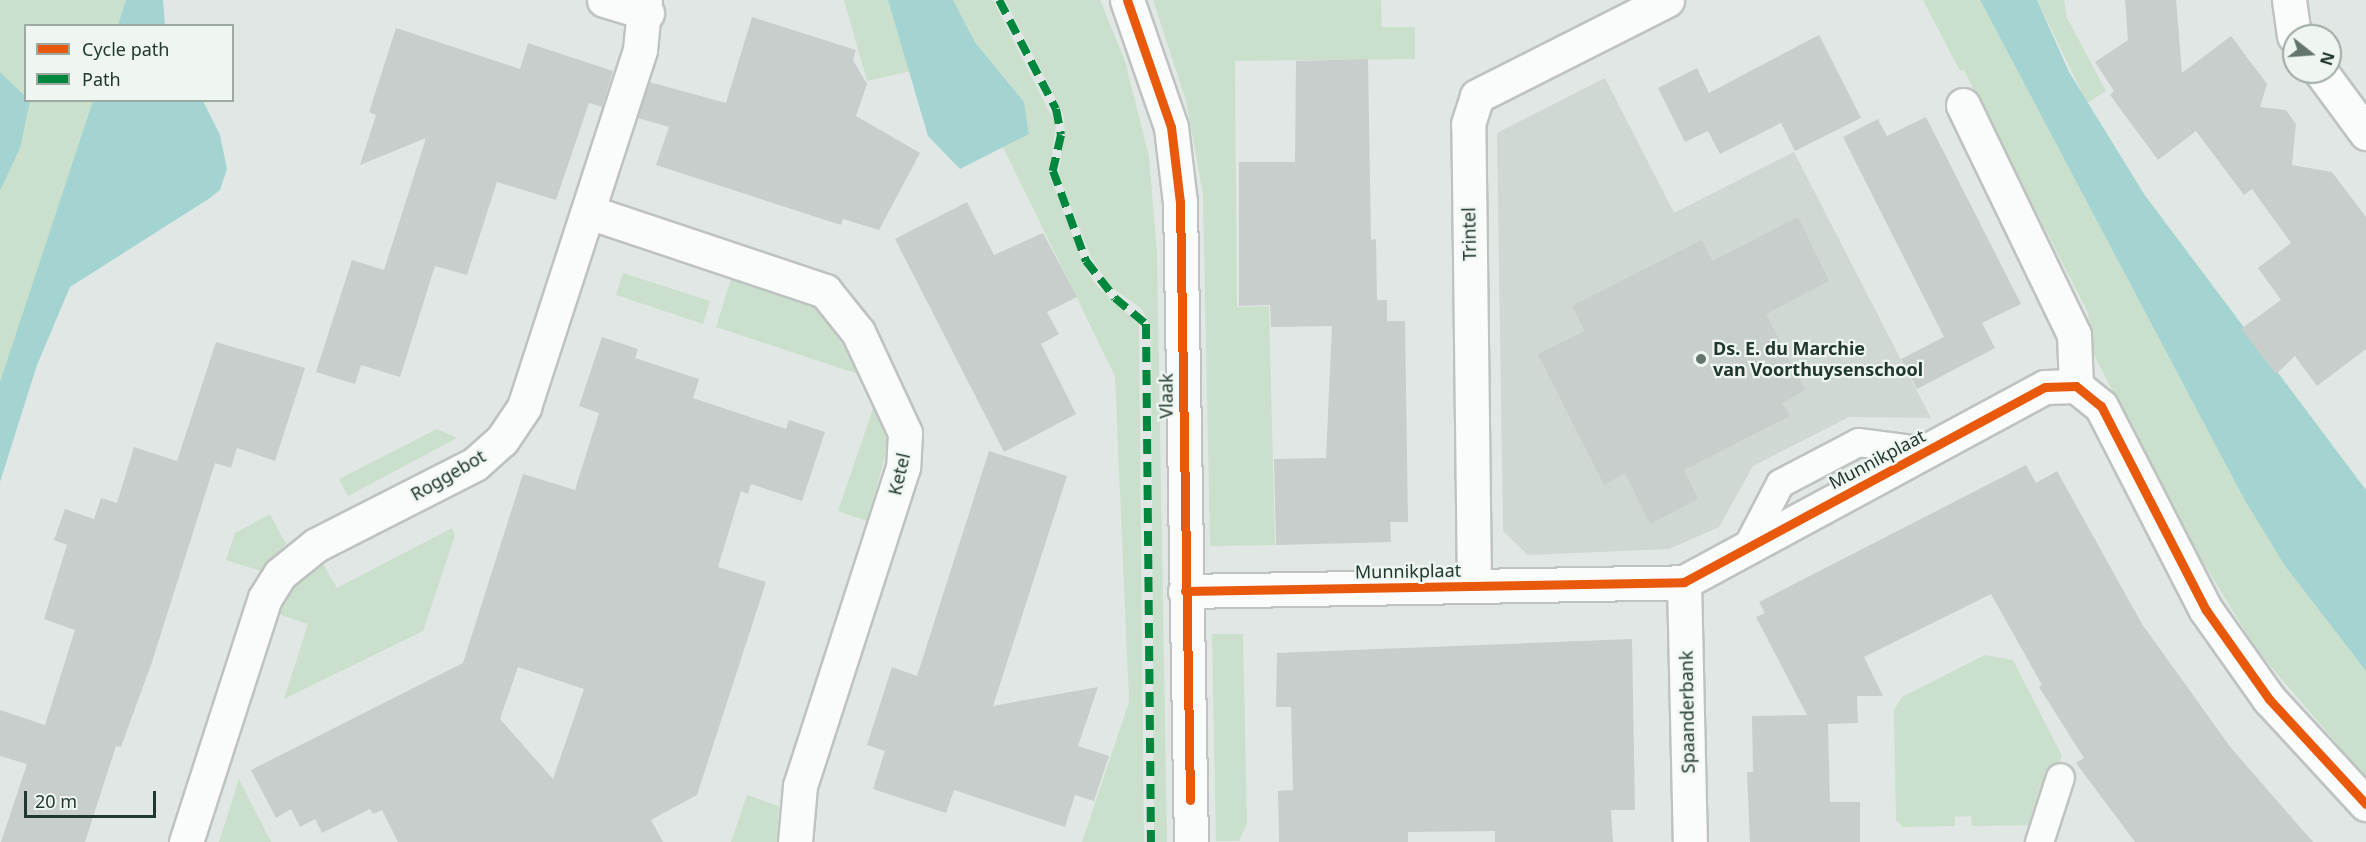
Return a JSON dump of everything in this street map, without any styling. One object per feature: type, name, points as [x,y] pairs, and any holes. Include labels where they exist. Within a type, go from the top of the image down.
[{"type":"street","name":"Roggebot","points":[[186,842],[270,589],[306,552],[475,464],[502,440],[532,389],[640,50],[646,7],[604,0]]},
{"type":"street","name":"Vlaak","points":[[1127,0],[1171,127],[1179,192],[1191,842]]},
{"type":"street","name":"Trintel","points":[[1474,586],[1468,124],[1477,96],[1667,0]]},
{"type":"street","points":[[2289,0],[2292,24]]},
{"type":"street","points":[[2330,84],[2366,133]]},
{"type":"street","points":[[1963,105],[2074,335],[2076,386],[2101,406],[2212,619],[2269,699],[2366,804]]},
{"type":"street","name":"Ketel","points":[[589,212],[825,291],[858,332],[905,433],[903,467],[800,786],[795,842]]},
{"type":"street","name":"Munnikplaat","points":[[1185,591],[1684,582],[2045,387],[2076,386]]},
{"type":"street","name":"Spaanderbank","points":[[1684,582],[1690,842]]},
{"type":"lane","points":[[2039,842],[2060,777]]},
{"type":"shaded area","name":"Ds. E. du Marchie van Voorthuysenschool","points":[[1605,78],[1674,213],[1794,152],[1931,418],[1849,417],[1753,466],[1719,527],[1669,549],[1528,555],[1503,531],[1497,133]]},
{"type":"green space","points":[[0,0],[147,0],[138,24],[24,24],[24,102],[114,102],[0,453]]},
{"type":"green space","points":[[844,0],[888,0],[911,71],[867,81]]},
{"type":"green space","points":[[953,0],[993,0],[1056,125],[1049,174],[1085,268],[1097,286],[1139,324],[1144,842],[1082,842],[1129,702],[1115,376],[1003,147],[1029,134],[1024,102],[975,42]]},
{"type":"green space","points":[[1005,0],[1100,0],[1125,61],[1149,157],[1157,253],[1167,842],[1154,842],[1151,329],[1142,309],[1111,287],[1092,259],[1058,175],[1065,131],[1063,113]]},
{"type":"green space","points":[[1153,0],[1381,0],[1382,27],[1415,27],[1415,59],[1235,61],[1237,307],[1269,306],[1275,545],[1210,546],[1203,194],[1186,101]]},
{"type":"green space","points":[[1923,0],[1980,0],[2244,499],[2285,566],[2366,671],[2366,778],[2257,650],[2193,546],[2093,353],[2088,313],[1964,70],[1960,71]]},
{"type":"green space","points":[[2037,0],[2064,0],[2067,18],[2106,91],[2087,103]]},
{"type":"green space","points":[[623,273],[710,301],[703,324],[616,295]]},
{"type":"green space","points":[[732,276],[806,300],[821,310],[861,375],[716,327]]},
{"type":"green space","points":[[875,403],[888,445],[867,521],[838,511]]},
{"type":"green space","points":[[437,429],[457,438],[348,496],[339,479]]},
{"type":"green space","points":[[270,514],[286,544],[261,571],[226,560],[235,533]]},
{"type":"green space","points":[[452,528],[455,535],[423,631],[284,699],[308,624],[278,614],[290,589],[310,568],[322,562],[337,588]]},
{"type":"green space","points":[[1212,634],[1243,634],[1247,823],[1239,841],[1216,841]]},
{"type":"green space","points":[[1985,655],[2013,660],[2062,756],[2038,825],[1972,826],[1971,816],[1955,817],[1955,826],[1903,827],[1896,820],[1894,710],[1902,697]]},
{"type":"green space","points":[[239,779],[271,842],[219,842]]},
{"type":"green space","points":[[747,795],[779,806],[777,842],[731,842]]},
{"type":"water","points":[[126,0],[163,0],[165,24],[118,24]]},
{"type":"water","points":[[888,0],[953,0],[975,42],[1024,102],[1029,134],[960,169],[928,136]]},
{"type":"water","points":[[1980,0],[2037,0],[2069,72],[2144,194],[2366,490],[2366,671],[2285,566],[2244,499]]},
{"type":"water","points":[[0,72],[24,95],[24,102],[30,102],[20,148],[0,191]]},
{"type":"water","points":[[93,102],[204,102],[220,135],[227,169],[220,190],[70,287],[37,365],[0,482],[0,382]]},
{"type":"building","points":[[2125,0],[2176,0],[2182,73],[2231,36],[2267,84],[2260,107],[2286,110],[2296,124],[2292,165],[2332,172],[2366,217],[2366,349],[2317,386],[2295,356],[2276,374],[2241,329],[2281,300],[2258,268],[2291,243],[2252,189],[2244,195],[2196,131],[2158,160],[2110,95],[2114,91],[2095,62],[2128,40]]},
{"type":"building","points":[[752,17],[856,50],[853,60],[867,84],[856,116],[920,153],[879,230],[843,219],[841,225],[656,165],[669,127],[638,118],[649,82],[726,103]]},
{"type":"building","points":[[396,28],[520,69],[528,43],[613,71],[602,107],[589,103],[556,200],[497,182],[467,275],[435,266],[400,377],[361,365],[355,384],[316,372],[352,260],[384,270],[426,138],[360,165],[376,115],[369,112]]},
{"type":"building","points":[[1819,35],[1861,118],[1795,151],[1781,123],[1720,154],[1708,131],[1685,142],[1658,88],[1697,68],[1709,93]]},
{"type":"building","points":[[1368,59],[1371,240],[1376,239],[1377,300],[1387,300],[1387,321],[1405,321],[1408,522],[1390,522],[1391,542],[1276,545],[1274,459],[1326,458],[1332,326],[1271,327],[1270,305],[1239,306],[1239,162],[1295,162],[1296,61]]},
{"type":"building","points":[[1926,117],[2021,304],[1982,323],[1995,348],[1917,389],[1901,359],[1944,337],[1843,137],[1878,119],[1887,136]]},
{"type":"building","points":[[967,202],[994,255],[1043,233],[1077,297],[1047,312],[1059,334],[1041,344],[1076,414],[1004,452],[895,239]]},
{"type":"building","points":[[1798,217],[1829,281],[1766,314],[1805,390],[1782,403],[1790,416],[1684,470],[1698,499],[1650,524],[1625,473],[1604,485],[1538,354],[1585,331],[1572,306],[1702,240],[1712,261]]},
{"type":"building","points":[[602,337],[638,349],[635,358],[699,379],[693,398],[786,429],[789,420],[825,432],[802,501],[751,484],[748,494],[741,491],[718,567],[766,582],[697,795],[651,820],[663,842],[398,842],[382,810],[373,814],[370,809],[322,833],[315,819],[300,827],[291,809],[276,818],[251,770],[463,663],[523,474],[575,490],[599,413],[579,406]],"holes":[[[518,667],[584,689],[553,779],[500,719]]]},
{"type":"building","points":[[216,342],[305,368],[275,461],[237,448],[231,468],[215,463],[152,662],[121,747],[116,746],[85,842],[1,842],[27,764],[0,756],[0,710],[45,725],[75,630],[44,619],[67,545],[54,540],[65,509],[94,519],[101,498],[117,503],[134,447],[177,461]]},
{"type":"building","points":[[989,451],[1067,476],[993,706],[1098,687],[1078,746],[1109,756],[1094,801],[1075,795],[1065,827],[954,790],[946,813],[873,789],[885,751],[867,745],[892,667],[917,676]]},
{"type":"building","points":[[2026,465],[2036,483],[2057,471],[2142,624],[2231,748],[2313,842],[2135,842],[2076,763],[2084,758],[2039,687],[2042,685],[1991,594],[1864,657],[1883,696],[1857,696],[1858,723],[1828,724],[1830,802],[1860,802],[1860,842],[1750,842],[1747,772],[1753,772],[1752,716],[1807,715],[1756,617],[1765,613],[1759,602]]},
{"type":"building","points":[[1632,639],[1635,810],[1611,810],[1613,842],[1495,842],[1495,831],[1408,832],[1408,842],[1279,842],[1278,791],[1293,790],[1291,707],[1276,707],[1277,653]]},
{"type":"marked path","points":[[999,0],[1056,109],[1061,135],[1053,171],[1086,261],[1115,298],[1146,324],[1151,842]]},
{"type":"cycle path","points":[[1127,0],[1171,127],[1180,202],[1190,800]]},
{"type":"cycle path","points":[[1185,591],[1684,582],[2045,387],[2076,386],[2101,406],[2206,610],[2269,699],[2366,804]]},
{"type":"place","name":"Ds. E. du Marchie van Voorthuysenschool","points":[[1701,359]]}]
